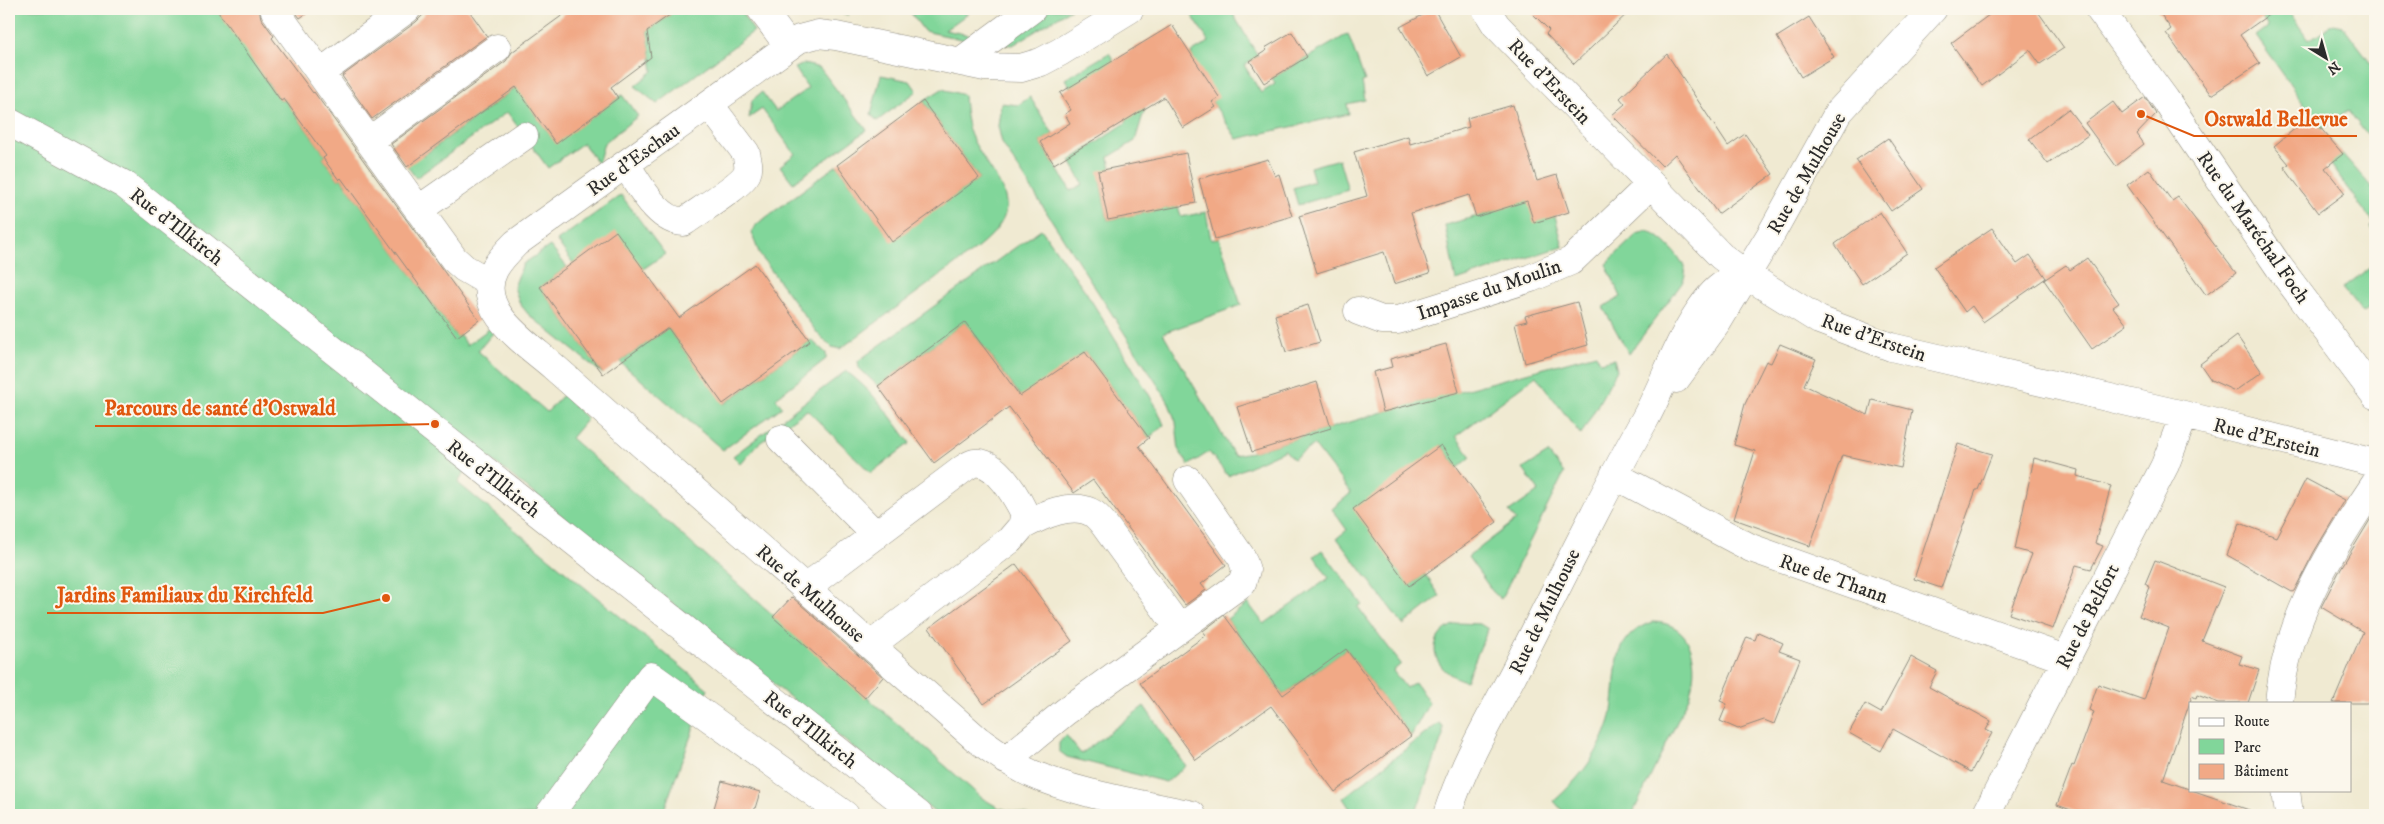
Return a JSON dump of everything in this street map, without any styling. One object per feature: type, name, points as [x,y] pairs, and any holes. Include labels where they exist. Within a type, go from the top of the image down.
[{"type":"street","points":[[274,9],[454,259],[470,272],[490,284]]},
{"type":"street","points":[[320,74],[406,9]]},
{"type":"street","points":[[761,9],[788,45]]},
{"type":"street","points":[[960,62],[1032,9]]},
{"type":"street","name":"Rue d'Erstein","points":[[1486,9],[1496,25],[1704,240],[1744,274],[1819,320],[1891,347],[2375,463]]},
{"type":"street","name":"Rue de Mulhouse","points":[[1447,815],[1474,745],[1522,657],[1614,474],[1649,411],[1702,344],[1744,274],[1771,234],[1838,113],[1933,9]]},
{"type":"street","name":"Rue du Maréchal Foch","points":[[2099,9],[2165,99],[2262,242],[2375,395]]},
{"type":"street","name":"Rue d'Eschau","points":[[490,284],[493,272],[516,243],[626,165],[788,45],[799,39],[818,34],[985,68],[1021,68],[1041,62],[1060,52],[1123,11]]},
{"type":"street","points":[[369,141],[497,48]]},
{"type":"street","points":[[626,165],[655,205],[666,216],[676,221],[684,222],[738,183],[747,173],[748,162],[746,153],[708,104]]},
{"type":"street","name":"Rue d'Illkirch","points":[[9,122],[125,185],[919,815]]},
{"type":"street","points":[[418,210],[524,136]]},
{"type":"street","name":"Impasse du Moulin","points":[[1358,311],[1382,320],[1398,320],[1557,268],[1571,261],[1584,250],[1650,184]]},
{"type":"street","name":"Rue de Mulhouse","points":[[490,284],[488,295],[492,307],[502,320],[978,740],[1006,760],[1030,773],[1057,782],[1192,815]]},
{"type":"street","name":"Rue de Belfort","points":[[1986,815],[2165,465],[2184,416]]},
{"type":"street","points":[[781,438],[876,534]]},
{"type":"street","points":[[805,588],[974,463],[984,464],[995,470],[1006,483],[1025,514],[1022,526]]},
{"type":"street","name":"Rue de Thann","points":[[1614,474],[1751,548],[2065,659]]},
{"type":"street","points":[[1006,760],[1065,712],[1242,583],[1246,570],[1242,558],[1188,480]]},
{"type":"street","points":[[2280,702],[2286,661],[2312,588],[2375,484]]},
{"type":"street","points":[[871,645],[1010,540],[1022,526],[1048,513],[1081,510],[1094,514],[1106,526],[1179,628]]},
{"type":"street","points":[[549,815],[651,676],[710,716],[845,815]]},
{"type":"street","points":[[2286,792],[2289,815]]},
{"type":"green space","points":[[14,9],[216,9],[266,76],[264,78],[281,101],[284,99],[326,156],[323,158],[339,180],[341,178],[457,337],[460,335],[467,345],[489,329],[493,333],[478,351],[547,412],[563,395],[587,419],[571,438],[982,798],[999,808],[1029,815],[938,815],[478,449],[458,483],[708,689],[662,815],[9,815],[9,18]]},
{"type":"green space","points":[[669,9],[739,9],[754,31],[657,104],[635,86],[653,71],[647,31],[670,15]]},
{"type":"green space","points":[[800,9],[851,9],[848,15],[827,10]]},
{"type":"green space","points":[[908,9],[974,9],[945,30],[979,37],[975,42],[924,31]]},
{"type":"green space","points":[[1045,9],[1071,9],[1013,45],[994,44]]},
{"type":"green space","points":[[1188,9],[1230,9],[1258,56],[1244,65],[1261,93],[1275,84],[1272,78],[1348,34],[1365,81],[1362,82],[1365,100],[1347,104],[1349,114],[1237,139],[1205,91],[1191,53],[1209,42]]},
{"type":"green space","points":[[2256,9],[2287,9],[2309,40],[2333,24],[2343,26],[2375,68],[2375,129],[2367,135],[2348,110],[2322,129],[2256,36],[2268,27]]},
{"type":"green space","points":[[1109,53],[1145,108],[1135,141],[1109,157],[1112,178],[1100,181],[1108,220],[1178,206],[1181,217],[1206,212],[1211,240],[1219,238],[1241,305],[1163,333],[1234,455],[1252,452],[1383,412],[1596,354],[1600,362],[1614,359],[1617,370],[1581,435],[1536,376],[1456,436],[1471,457],[1458,468],[1441,445],[1409,586],[1425,574],[1440,596],[1403,625],[1337,538],[1347,530],[1332,509],[1351,493],[1314,445],[1293,459],[1285,450],[1228,476],[1209,452],[1189,465],[1179,451],[1176,422],[1168,401],[1002,143],[998,126],[1001,103],[1018,105],[1030,97],[1053,134],[1040,142],[1071,191],[1083,184],[1070,161],[1127,122],[1118,107],[1070,87],[1065,79]]},
{"type":"green space","points":[[804,64],[820,68],[867,130],[793,183],[780,166],[795,154],[762,109],[749,118],[752,100],[762,92],[776,111],[808,88],[795,68]]},
{"type":"green space","points":[[881,75],[910,81],[917,91],[877,121],[871,114]]},
{"type":"green space","points":[[522,83],[557,96],[534,113],[556,143],[622,95],[638,116],[604,143],[598,164],[583,143],[548,168],[507,112],[416,178],[391,144],[407,134],[423,156]]},
{"type":"green space","points":[[942,89],[964,95],[966,118],[973,140],[1000,184],[1005,196],[1006,208],[1002,221],[992,234],[975,250],[840,349],[832,347],[818,334],[760,255],[751,232],[757,224],[837,165],[892,241],[979,178],[923,101]]},
{"type":"green space","points":[[2325,134],[2375,191],[2375,232],[2371,227],[2374,224],[2314,143]]},
{"type":"green space","points":[[1339,159],[1348,190],[1298,205],[1293,188],[1314,181],[1310,167]]},
{"type":"green space","points":[[1525,194],[1555,216],[1563,246],[1456,281],[1445,225],[1493,212]]},
{"type":"green space","points":[[621,195],[665,254],[643,269],[573,263],[557,241]]},
{"type":"green space","points":[[1041,229],[1086,292],[1156,406],[1164,425],[1149,438],[1085,352],[1022,398],[965,322],[878,386],[859,368],[858,361]]},
{"type":"green space","points":[[1647,231],[1658,236],[1674,251],[1682,262],[1685,273],[1682,283],[1629,354],[1603,307],[1621,297],[1606,264],[1637,234]]},
{"type":"green space","points":[[550,246],[567,267],[540,287],[603,374],[529,315],[520,304],[514,287],[523,264]]},
{"type":"green space","points":[[2375,264],[2375,303],[2363,313],[2343,288]]},
{"type":"green space","points":[[668,328],[724,404],[811,340],[826,353],[826,359],[776,398],[782,407],[723,450],[620,362]]},
{"type":"green space","points":[[846,371],[889,414],[910,443],[871,473],[807,410],[758,444],[741,464],[733,456]]},
{"type":"green space","points":[[1548,453],[1564,473],[1501,599],[1493,592],[1468,557],[1516,520],[1509,512],[1539,491],[1523,469]]},
{"type":"green space","points":[[1322,550],[1362,604],[1358,607],[1401,664],[1393,671],[1406,688],[1415,682],[1429,703],[1411,736],[1346,649],[1283,695],[1227,619],[1248,603],[1264,624],[1329,578],[1314,556]]},
{"type":"green space","points":[[1652,622],[1666,624],[1677,629],[1685,637],[1690,647],[1694,671],[1689,697],[1632,815],[1566,815],[1554,801],[1588,765],[1606,732],[1613,706],[1617,663],[1621,650],[1627,639],[1637,630]]},
{"type":"green space","points":[[1458,623],[1480,624],[1488,629],[1466,681],[1445,670],[1438,662],[1435,653],[1439,636]]},
{"type":"green space","points":[[1144,706],[1186,766],[1166,782],[1067,757],[1059,751],[1059,743],[1066,735],[1081,754]]},
{"type":"green space","points":[[1439,723],[1443,726],[1443,735],[1415,815],[1354,815],[1343,798]]},
{"type":"building","points":[[216,9],[259,9],[261,18],[274,36],[272,38],[314,92],[479,320],[457,337],[341,178],[339,180],[323,158],[326,156],[284,99],[281,101]]},
{"type":"building","points":[[293,9],[313,9],[300,18]]},
{"type":"building","points":[[429,9],[468,9],[487,36],[372,119],[342,76],[416,22]]},
{"type":"building","points":[[571,9],[678,9],[647,31],[651,57],[611,87],[618,98],[556,144],[516,87],[407,167],[391,144],[506,61],[512,52]]},
{"type":"building","points":[[1434,9],[1461,57],[1428,76],[1400,27]]},
{"type":"building","points":[[1528,9],[1632,9],[1574,64],[1546,34],[1549,30]]},
{"type":"building","points":[[1997,9],[2036,9],[2064,48],[2040,64],[2030,50],[1982,86],[1951,43]]},
{"type":"building","points":[[2157,9],[2277,9],[2240,35],[2260,63],[2211,95],[2166,33],[2171,29]]},
{"type":"building","points":[[1809,17],[1834,57],[1801,77],[1777,37]]},
{"type":"building","points":[[1172,25],[1219,97],[1212,102],[1216,107],[1183,128],[1164,97],[1054,164],[1040,142],[1070,123],[1065,114],[1071,110],[1060,93]]},
{"type":"building","points":[[1292,32],[1307,57],[1264,83],[1250,61],[1267,50],[1265,48]]},
{"type":"building","points":[[1667,54],[1728,146],[1745,134],[1773,174],[1718,214],[1675,154],[1662,166],[1612,115],[1625,104],[1620,98]]},
{"type":"building","points":[[2145,97],[2156,114],[2137,134],[2144,144],[2116,166],[2085,123],[2113,102],[2122,114]]},
{"type":"building","points":[[923,101],[979,178],[892,242],[837,165]]},
{"type":"building","points":[[1513,105],[1537,181],[1557,175],[1569,212],[1534,223],[1527,201],[1476,217],[1469,195],[1411,213],[1430,273],[1394,284],[1384,252],[1317,273],[1299,216],[1367,196],[1354,152],[1408,136],[1410,144],[1469,127],[1467,118]]},
{"type":"building","points":[[2068,109],[2088,135],[2048,164],[2029,139]]},
{"type":"building","points":[[2310,116],[2343,154],[2325,168],[2345,193],[2318,213],[2284,167],[2289,164],[2274,146]]},
{"type":"building","points":[[1888,138],[1923,189],[1891,211],[1856,160]]},
{"type":"building","points":[[1186,153],[1196,203],[1108,220],[1098,171]]},
{"type":"building","points":[[1268,159],[1275,176],[1279,174],[1292,216],[1215,239],[1199,179]]},
{"type":"building","points":[[2149,169],[2172,201],[2178,197],[2236,273],[2206,295],[2127,185]]},
{"type":"building","points":[[1880,212],[1907,253],[1862,284],[1835,244]]},
{"type":"building","points":[[1992,228],[2017,264],[2030,255],[2046,278],[1983,322],[1972,306],[1965,312],[1934,267]]},
{"type":"building","points":[[616,231],[679,318],[755,264],[810,341],[723,404],[668,328],[603,374],[540,287]]},
{"type":"building","points":[[2087,258],[2119,303],[2113,307],[2127,325],[2092,349],[2044,280],[2066,265],[2070,270]]},
{"type":"building","points":[[1577,302],[1588,345],[1525,363],[1515,324],[1527,321],[1525,316]]},
{"type":"building","points":[[1308,305],[1320,342],[1286,352],[1275,315]]},
{"type":"building","points":[[965,322],[1020,396],[1085,352],[1149,438],[1139,446],[1226,565],[1201,584],[1206,590],[1185,605],[1093,480],[1074,493],[1009,407],[934,463],[878,386]]},
{"type":"building","points":[[2237,336],[2262,372],[2235,391],[2211,380],[2200,364]]},
{"type":"building","points":[[1446,344],[1459,392],[1383,412],[1373,372],[1392,367],[1390,359]]},
{"type":"building","points":[[1780,344],[1816,359],[1804,385],[1868,415],[1872,400],[1912,410],[1901,468],[1842,455],[1810,546],[1734,519],[1755,451],[1734,445],[1745,404],[1766,361],[1771,363]]},
{"type":"building","points":[[1317,382],[1331,428],[1252,452],[1237,407]]},
{"type":"building","points":[[1958,444],[1992,454],[1978,490],[1976,490],[1941,588],[1914,579]]},
{"type":"building","points":[[1441,445],[1497,522],[1409,586],[1353,509]]},
{"type":"building","points":[[2034,458],[2078,470],[2077,476],[2111,486],[2095,543],[2103,546],[2091,569],[2076,565],[2053,629],[2009,614],[2032,554],[2015,549]]},
{"type":"building","points":[[2306,479],[2345,500],[2292,592],[2227,555],[2240,523],[2276,537]]},
{"type":"building","points":[[2373,515],[2375,517],[2375,703],[2333,702],[2363,632],[2321,607],[2341,568]]},
{"type":"building","points":[[2155,560],[2224,587],[2202,641],[2242,656],[2239,664],[2259,670],[2248,702],[2216,702],[2197,695],[2196,698],[2192,696],[2163,780],[2189,789],[2189,792],[2197,792],[2252,811],[2251,815],[2085,815],[2057,805],[2094,712],[2089,710],[2098,684],[2144,700],[2169,628],[2139,616],[2150,587],[2145,584]]},
{"type":"building","points":[[1016,564],[1072,641],[984,704],[929,628]]},
{"type":"building","points":[[792,597],[883,677],[865,698],[773,617]]},
{"type":"building","points":[[1224,615],[1283,695],[1346,649],[1411,736],[1335,792],[1271,706],[1196,760],[1140,683],[1206,635],[1203,631]]},
{"type":"building","points":[[1758,632],[1783,643],[1779,651],[1800,659],[1774,724],[1764,720],[1738,729],[1720,721],[1727,704],[1720,701],[1747,637],[1755,640]]},
{"type":"building","points":[[1911,657],[1937,671],[1929,687],[1991,721],[1986,730],[1992,733],[1971,772],[1893,729],[1881,751],[1849,733],[1865,704],[1881,713]]},
{"type":"building","points":[[722,781],[760,792],[753,815],[712,815]]},
{"type":"place","name":"Ostwald Bellevue","points":[[2141,114]]},
{"type":"place","name":"Parcours de santé d'Ostwald","points":[[435,424]]},
{"type":"place","name":"Jardins Familiaux du Kirchfeld","points":[[386,598]]}]
